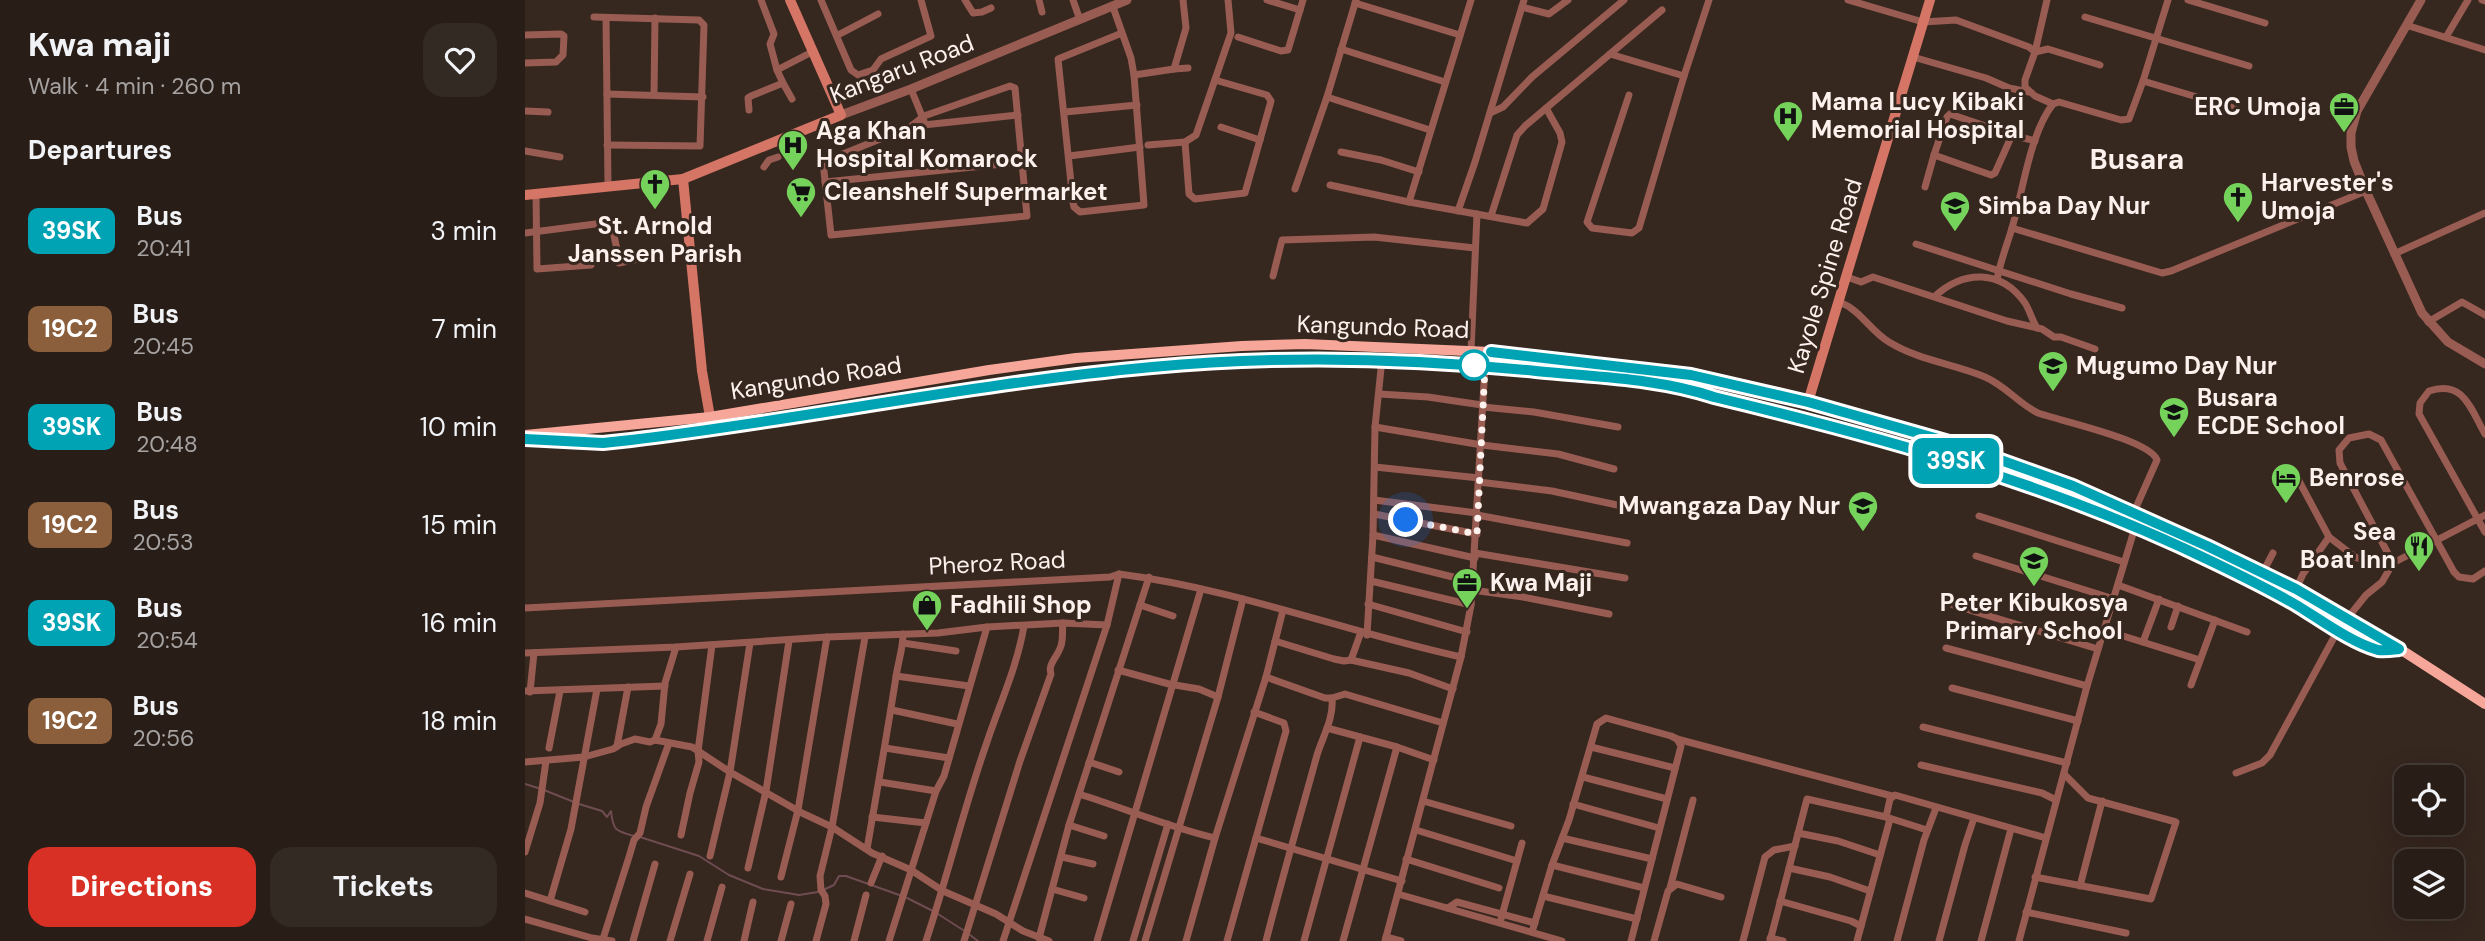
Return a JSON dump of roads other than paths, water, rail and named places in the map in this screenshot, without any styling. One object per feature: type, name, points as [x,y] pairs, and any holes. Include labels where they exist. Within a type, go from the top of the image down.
[{"type":"highway","name":"Kangundo Road","points":[[525,437],[710,417],[989,370],[1139,353],[1243,345],[1305,344],[1471,351],[1691,375],[1808,402],[1956,444],[2073,486],[2296,589],[2399,649],[2485,704]]},
{"type":"highway","name":"Kangundo Road","points":[[525,437],[603,443],[799,416],[930,394],[1154,366],[1273,359],[1382,359],[1485,366],[1689,389],[1952,460],[2079,504],[2211,562],[2377,650],[2399,649]]},
{"type":"main road","points":[[790,0],[841,115]]},
{"type":"main road","name":"Kayole Spine Road","points":[[1808,402],[1930,0]]},
{"type":"main road","name":"Kangaru Road","points":[[525,195],[683,179],[841,115]]},
{"type":"main road","points":[[683,179],[702,371],[710,417]]},
{"type":"street","points":[[761,0],[774,33],[770,44],[776,70],[792,99]]},
{"type":"street","points":[[821,0],[851,70],[861,75],[873,70],[881,59],[931,36],[921,0]]},
{"type":"street","points":[[965,0],[973,13],[991,8]]},
{"type":"street","points":[[1040,0],[1042,12]]},
{"type":"street","points":[[1073,0],[1080,20]]},
{"type":"street","name":"Kangaru Road","points":[[841,115],[1127,0]]},
{"type":"street","points":[[1174,69],[1187,28],[1183,0]]},
{"type":"street","points":[[1069,156],[1185,142],[1196,135],[1231,33],[1228,0]]},
{"type":"street","points":[[1267,0],[1300,10]]},
{"type":"street","points":[[1238,37],[1281,51],[1288,50],[1303,0]]},
{"type":"street","points":[[1409,202],[1471,0]]},
{"type":"street","points":[[1458,211],[1523,4],[1549,14],[1568,0]]},
{"type":"street","points":[[1490,113],[1503,107],[1541,69],[1624,0]]},
{"type":"street","points":[[1629,95],[1587,222],[1592,228],[1632,233],[1639,228],[1709,0]]},
{"type":"street","points":[[1848,0],[1923,22],[1955,20],[2029,47],[2035,52]]},
{"type":"street","points":[[1997,280],[2035,141],[2053,104],[2059,102],[2121,120],[2129,119],[2168,0]]},
{"type":"street","points":[[2188,0],[2265,23]]},
{"type":"street","points":[[2421,0],[2357,111],[2351,147],[2366,191],[2428,322],[2448,342],[2485,363]]},
{"type":"street","points":[[2447,37],[2468,0]]},
{"type":"street","points":[[2030,92],[2024,83],[2035,52],[2045,1]]},
{"type":"street","points":[[1295,189],[1327,97],[1355,2],[1460,35]]},
{"type":"street","points":[[1112,7],[1132,58],[1144,146],[1144,203],[1142,206],[1088,212],[1077,210],[1073,202],[1058,59],[1122,33]]},
{"type":"street","points":[[1491,216],[1513,143],[1525,126],[1662,10]]},
{"type":"street","points":[[838,35],[879,14]]},
{"type":"street","points":[[2085,17],[2249,66]]},
{"type":"street","points":[[594,18],[655,18],[702,22],[703,97],[700,146],[607,145]]},
{"type":"street","points":[[606,18],[608,186]]},
{"type":"street","points":[[654,95],[655,18]]},
{"type":"street","points":[[2406,25],[2484,48]]},
{"type":"street","points":[[525,35],[561,34],[564,36],[564,43],[563,55],[556,62],[525,63]]},
{"type":"street","points":[[1341,49],[1445,82]]},
{"type":"street","points":[[2035,52],[2048,49],[2100,65]]},
{"type":"street","points":[[776,70],[812,52]]},
{"type":"street","points":[[1610,54],[1684,76]]},
{"type":"street","points":[[1913,57],[1986,78],[2009,88],[2030,92],[2053,104]]},
{"type":"street","points":[[1134,75],[1188,68]]},
{"type":"street","points":[[1185,142],[1189,194],[1195,199],[1245,192],[1271,101],[1267,95],[1215,80]]},
{"type":"street","points":[[2143,81],[2234,108]]},
{"type":"street","points":[[749,110],[748,98],[783,83]]},
{"type":"street","points":[[1011,86],[1015,88],[1018,116],[1028,214],[832,236],[823,162],[1011,86]]},
{"type":"street","points":[[911,89],[924,120]]},
{"type":"street","points":[[607,94],[703,97]]},
{"type":"street","points":[[1327,97],[1430,130]]},
{"type":"street","points":[[1065,112],[1137,105]]},
{"type":"street","points":[[1330,185],[1527,223],[1543,209],[1562,142],[1546,108]]},
{"type":"street","points":[[525,111],[548,112]]},
{"type":"street","points":[[1925,187],[1950,114],[2035,141]]},
{"type":"street","points":[[924,120],[1018,116]]},
{"type":"street","points":[[1221,127],[1260,140]]},
{"type":"street","points":[[1934,155],[1991,175],[1995,173],[2012,135]]},
{"type":"street","points":[[525,151],[560,157]]},
{"type":"street","points":[[1341,152],[1381,160],[1419,172]]},
{"type":"street","points":[[764,167],[769,160],[778,157]]},
{"type":"street","points":[[825,182],[1022,162]]},
{"type":"street","points":[[2012,228],[2162,273],[2366,191]]},
{"type":"street","points":[[536,194],[536,261],[539,270],[591,265]]},
{"type":"street","points":[[2394,254],[2485,213]]},
{"type":"street","points":[[1471,351],[1476,214]]},
{"type":"street","points":[[525,233],[611,222],[620,254],[618,262],[648,257]]},
{"type":"street","points":[[1273,276],[1282,240],[1374,237],[1475,248]]},
{"type":"street","points":[[1916,244],[2070,294],[2122,307]]},
{"type":"street","points":[[1846,277],[1861,282],[1873,277],[2095,349]]},
{"type":"street","points":[[1935,296],[1952,283],[1966,278],[1985,277],[1997,280],[2006,284],[2022,300],[2036,328]]},
{"type":"street","points":[[1839,302],[1854,309],[1875,332],[1903,349],[1985,377],[2008,390],[2038,413],[2113,433],[2151,451],[2157,460],[2137,514],[2087,686],[2019,941]]},
{"type":"street","points":[[2428,322],[2462,302],[2485,315]]},
{"type":"street","points":[[1351,660],[1364,633],[1371,581],[1375,427],[1382,359]]},
{"type":"street","points":[[1401,941],[1386,939],[1453,689],[1471,605],[1485,366]]},
{"type":"street","points":[[2485,434],[2462,393],[2444,387],[2429,390],[2420,403],[2419,414],[2481,517],[2485,532]]},
{"type":"street","points":[[1379,394],[1428,397],[1618,426]]},
{"type":"street","points":[[1375,427],[1482,445],[1557,454],[1614,469]]},
{"type":"street","points":[[2393,563],[2340,463],[2339,450],[2349,438],[2369,434],[2381,440],[2459,577],[2473,579],[2485,571]]},
{"type":"street","points":[[1374,467],[1552,491],[1640,510]]},
{"type":"street","points":[[2299,481],[2329,537],[2343,550],[2376,565],[2393,563],[2481,517]]},
{"type":"street","points":[[1374,500],[1477,514],[1627,543]]},
{"type":"street","points":[[1374,514],[1477,534]]},
{"type":"street","points":[[1979,516],[2124,562]]},
{"type":"street","points":[[1373,535],[1475,555],[1625,578]]},
{"type":"street","points":[[2296,589],[2308,566],[2329,537]]},
{"type":"street","points":[[2263,572],[2273,553]]},
{"type":"street","points":[[1976,556],[2114,599]]},
{"type":"street","points":[[1372,557],[1473,586],[1609,614]]},
{"type":"street","points":[[2236,773],[2262,763],[2270,755],[2338,630],[2366,595],[2382,582],[2393,563]]},
{"type":"street","points":[[1003,941],[1107,625],[1119,574]]},
{"type":"street","name":"Pheroz Road","points":[[525,608],[1110,577],[1119,574],[1243,599],[1461,657]]},
{"type":"street","points":[[1039,938],[1069,825],[1149,578]]},
{"type":"street","points":[[1371,581],[1471,605]]},
{"type":"street","points":[[2118,585],[2246,632]]},
{"type":"street","points":[[1097,941],[1201,589]]},
{"type":"street","points":[[1145,941],[1243,599]]},
{"type":"street","points":[[2143,642],[2159,599]]},
{"type":"street","points":[[1368,604],[1467,632]]},
{"type":"street","points":[[1139,605],[1173,616]]},
{"type":"street","points":[[1953,605],[2098,649]]},
{"type":"street","points":[[2171,627],[2178,606]]},
{"type":"street","points":[[1186,941],[1215,838],[1266,677],[1283,610]]},
{"type":"street","points":[[2191,685],[2215,620]]},
{"type":"street","points":[[964,941],[1020,761],[1051,674],[1049,669],[1056,659],[1063,639],[1063,624]]},
{"type":"street","points":[[525,653],[827,637],[903,638],[987,627],[1107,625]]},
{"type":"street","points":[[926,941],[987,742],[1019,656],[1024,626]]},
{"type":"street","points":[[889,941],[936,791],[944,776],[987,627]]},
{"type":"street","points":[[2104,630],[2200,660]]},
{"type":"street","points":[[781,877],[798,810],[827,637]]},
{"type":"street","points":[[816,941],[826,904],[820,876],[832,827],[865,637]]},
{"type":"street","points":[[903,638],[956,651]]},
{"type":"street","points":[[867,849],[903,638]]},
{"type":"street","points":[[748,868],[766,791],[789,641]]},
{"type":"street","points":[[1275,641],[1334,659],[1351,660],[1409,673],[1453,689]]},
{"type":"street","points":[[711,856],[730,772],[750,643]]},
{"type":"street","points":[[681,835],[689,793],[699,762],[698,751],[712,645]]},
{"type":"street","points":[[655,740],[661,724],[665,686],[676,647]]},
{"type":"street","points":[[1946,648],[2087,686]]},
{"type":"street","points":[[534,653],[528,692],[665,686]]},
{"type":"street","points":[[1118,670],[1172,685],[1199,689],[1217,697]]},
{"type":"street","points":[[896,676],[969,686]]},
{"type":"street","points":[[1266,677],[1325,698],[1345,694],[1443,723]]},
{"type":"street","points":[[617,746],[628,687]]},
{"type":"street","points":[[1952,688],[2078,721]]},
{"type":"street","points":[[550,901],[571,829],[597,689]]},
{"type":"street","points":[[549,748],[560,691]]},
{"type":"street","points":[[1266,941],[1319,747],[1332,713],[1332,698]]},
{"type":"street","points":[[892,709],[957,724]]},
{"type":"street","points":[[1227,941],[1287,727],[1284,723],[1254,712]]},
{"type":"street","points":[[1532,932],[1583,777],[1597,724],[1606,719],[1660,732],[1677,740],[1892,796],[1909,798],[1935,808],[2046,838]]},
{"type":"street","points":[[1923,727],[2067,763]]},
{"type":"street","points":[[1327,728],[1434,760]]},
{"type":"street","points":[[1304,941],[1360,737]]},
{"type":"street","points":[[525,762],[584,757],[635,739],[650,742],[655,740],[698,751],[730,772],[867,849],[911,870],[943,891],[1049,941]]},
{"type":"street","points":[[1631,941],[1681,750],[1677,740]]},
{"type":"street","points":[[525,919],[608,940],[634,840],[640,833],[646,807],[669,743]]},
{"type":"street","points":[[1343,941],[1397,747]]},
{"type":"street","points":[[1591,747],[1675,768]]},
{"type":"street","points":[[885,748],[949,758]]},
{"type":"street","points":[[525,852],[540,803],[545,761]]},
{"type":"street","points":[[1089,762],[1119,772]]},
{"type":"street","points":[[1921,765],[2042,793],[2056,800]]},
{"type":"street","points":[[2035,877],[2151,900],[2176,822],[2085,796],[2064,774]]},
{"type":"street","points":[[1583,777],[1668,799]]},
{"type":"street","points":[[880,782],[936,791]]},
{"type":"street","points":[[1079,794],[1178,829],[1215,838]]},
{"type":"street","points":[[1857,941],[1892,796]]},
{"type":"street","points":[[1783,941],[1770,940],[1808,798],[1927,830]]},
{"type":"street","points":[[1654,941],[1693,800]]},
{"type":"street","points":[[1423,801],[1511,826]]},
{"type":"street","points":[[2080,887],[2102,801]]},
{"type":"street","points":[[1573,804],[1659,828]]},
{"type":"street","points":[[1897,941],[1935,808]]},
{"type":"street","points":[[873,817],[926,823]]},
{"type":"street","points":[[1939,941],[1975,818]]},
{"type":"street","points":[[1133,941],[1168,824]]},
{"type":"street","points":[[1069,825],[1104,836]]},
{"type":"street","points":[[1981,941],[2011,829]]},
{"type":"street","points":[[1416,830],[1517,861]]},
{"type":"street","points":[[1798,833],[1838,841],[1879,855]]},
{"type":"street","points":[[1256,838],[1402,881]]},
{"type":"street","points":[[1562,838],[1652,859]]},
{"type":"street","points":[[1501,919],[1522,843]]},
{"type":"street","points":[[1743,941],[1765,857],[1774,850],[1795,846]]},
{"type":"street","points":[[871,883],[882,856]]},
{"type":"street","points":[[1062,857],[1093,864]]},
{"type":"street","points":[[1406,859],[1499,888]]},
{"type":"street","points":[[633,941],[655,864]]},
{"type":"street","points":[[1552,865],[1644,888]]},
{"type":"street","points":[[1789,869],[1830,877],[1870,891]]},
{"type":"street","points":[[670,941],[690,874]]},
{"type":"street","points":[[1670,888],[1677,884],[1721,897]]},
{"type":"street","points":[[707,941],[722,887]]},
{"type":"street","points":[[1052,890],[1084,898]]},
{"type":"street","points":[[525,893],[585,912]]},
{"type":"street","points":[[1398,894],[1448,908],[1535,923]]},
{"type":"street","points":[[853,941],[866,895]]},
{"type":"street","points":[[1543,896],[1636,919]]},
{"type":"street","points":[[1780,901],[1861,926]]},
{"type":"street","points":[[744,941],[753,902]]},
{"type":"street","points":[[781,941],[791,904]]},
{"type":"street","points":[[2026,912],[2126,933]]},
{"type":"street","points":[[1501,919],[1548,939],[1562,941]]},
{"type":"waterway","points":[[525,784],[538,788]]},
{"type":"waterway","points":[[544,790],[574,802]]},
{"type":"waterway","points":[[579,804],[602,811],[607,817],[611,811],[616,829],[634,836]]},
{"type":"waterway","points":[[640,837],[699,856],[729,875],[763,889],[799,895],[818,892]]},
{"type":"waterway","points":[[823,890],[834,885],[839,876],[846,876],[902,896]]},
{"type":"waterway","points":[[907,898],[933,911]]},
{"type":"waterway","points":[[938,914],[963,930]]},
{"type":"waterway","points":[[970,935],[978,941]]},
{"type":"place","name":"ERC Umoja","points":[[2344,134]]},
{"type":"place","name":"Mama Lucy Kibaki Memorial Hospital","points":[[1788,143]]},
{"type":"place","name":"Aga Khan Hospital Komarock","points":[[793,172]]},
{"type":"place","name":"St. Arnold Janssen Parish","points":[[655,211]]},
{"type":"place","name":"Cleanshelf Supermarket","points":[[801,219]]},
{"type":"place","name":"Harvester's Umoja","points":[[2238,224]]},
{"type":"place","name":"Simba Day Nur","points":[[1955,233]]},
{"type":"place","name":"Mugumo Day Nur","points":[[2053,393]]},
{"type":"place","name":"Busara ECDE School","points":[[2174,439]]},
{"type":"place","name":"Benrose","points":[[2286,505]]},
{"type":"place","name":"Mwangaza Day Nur","points":[[1863,533]]},
{"type":"place","name":"Sea Boat Inn","points":[[2419,573]]},
{"type":"place","name":"Peter Kibukosya Primary School","points":[[2034,588]]},
{"type":"place","name":"Kwa Maji","points":[[1467,610]]},
{"type":"place","name":"Fadhili Shop","points":[[927,632]]},
{"type":"district","name":"Busara","points":[[2137,159]]}]
